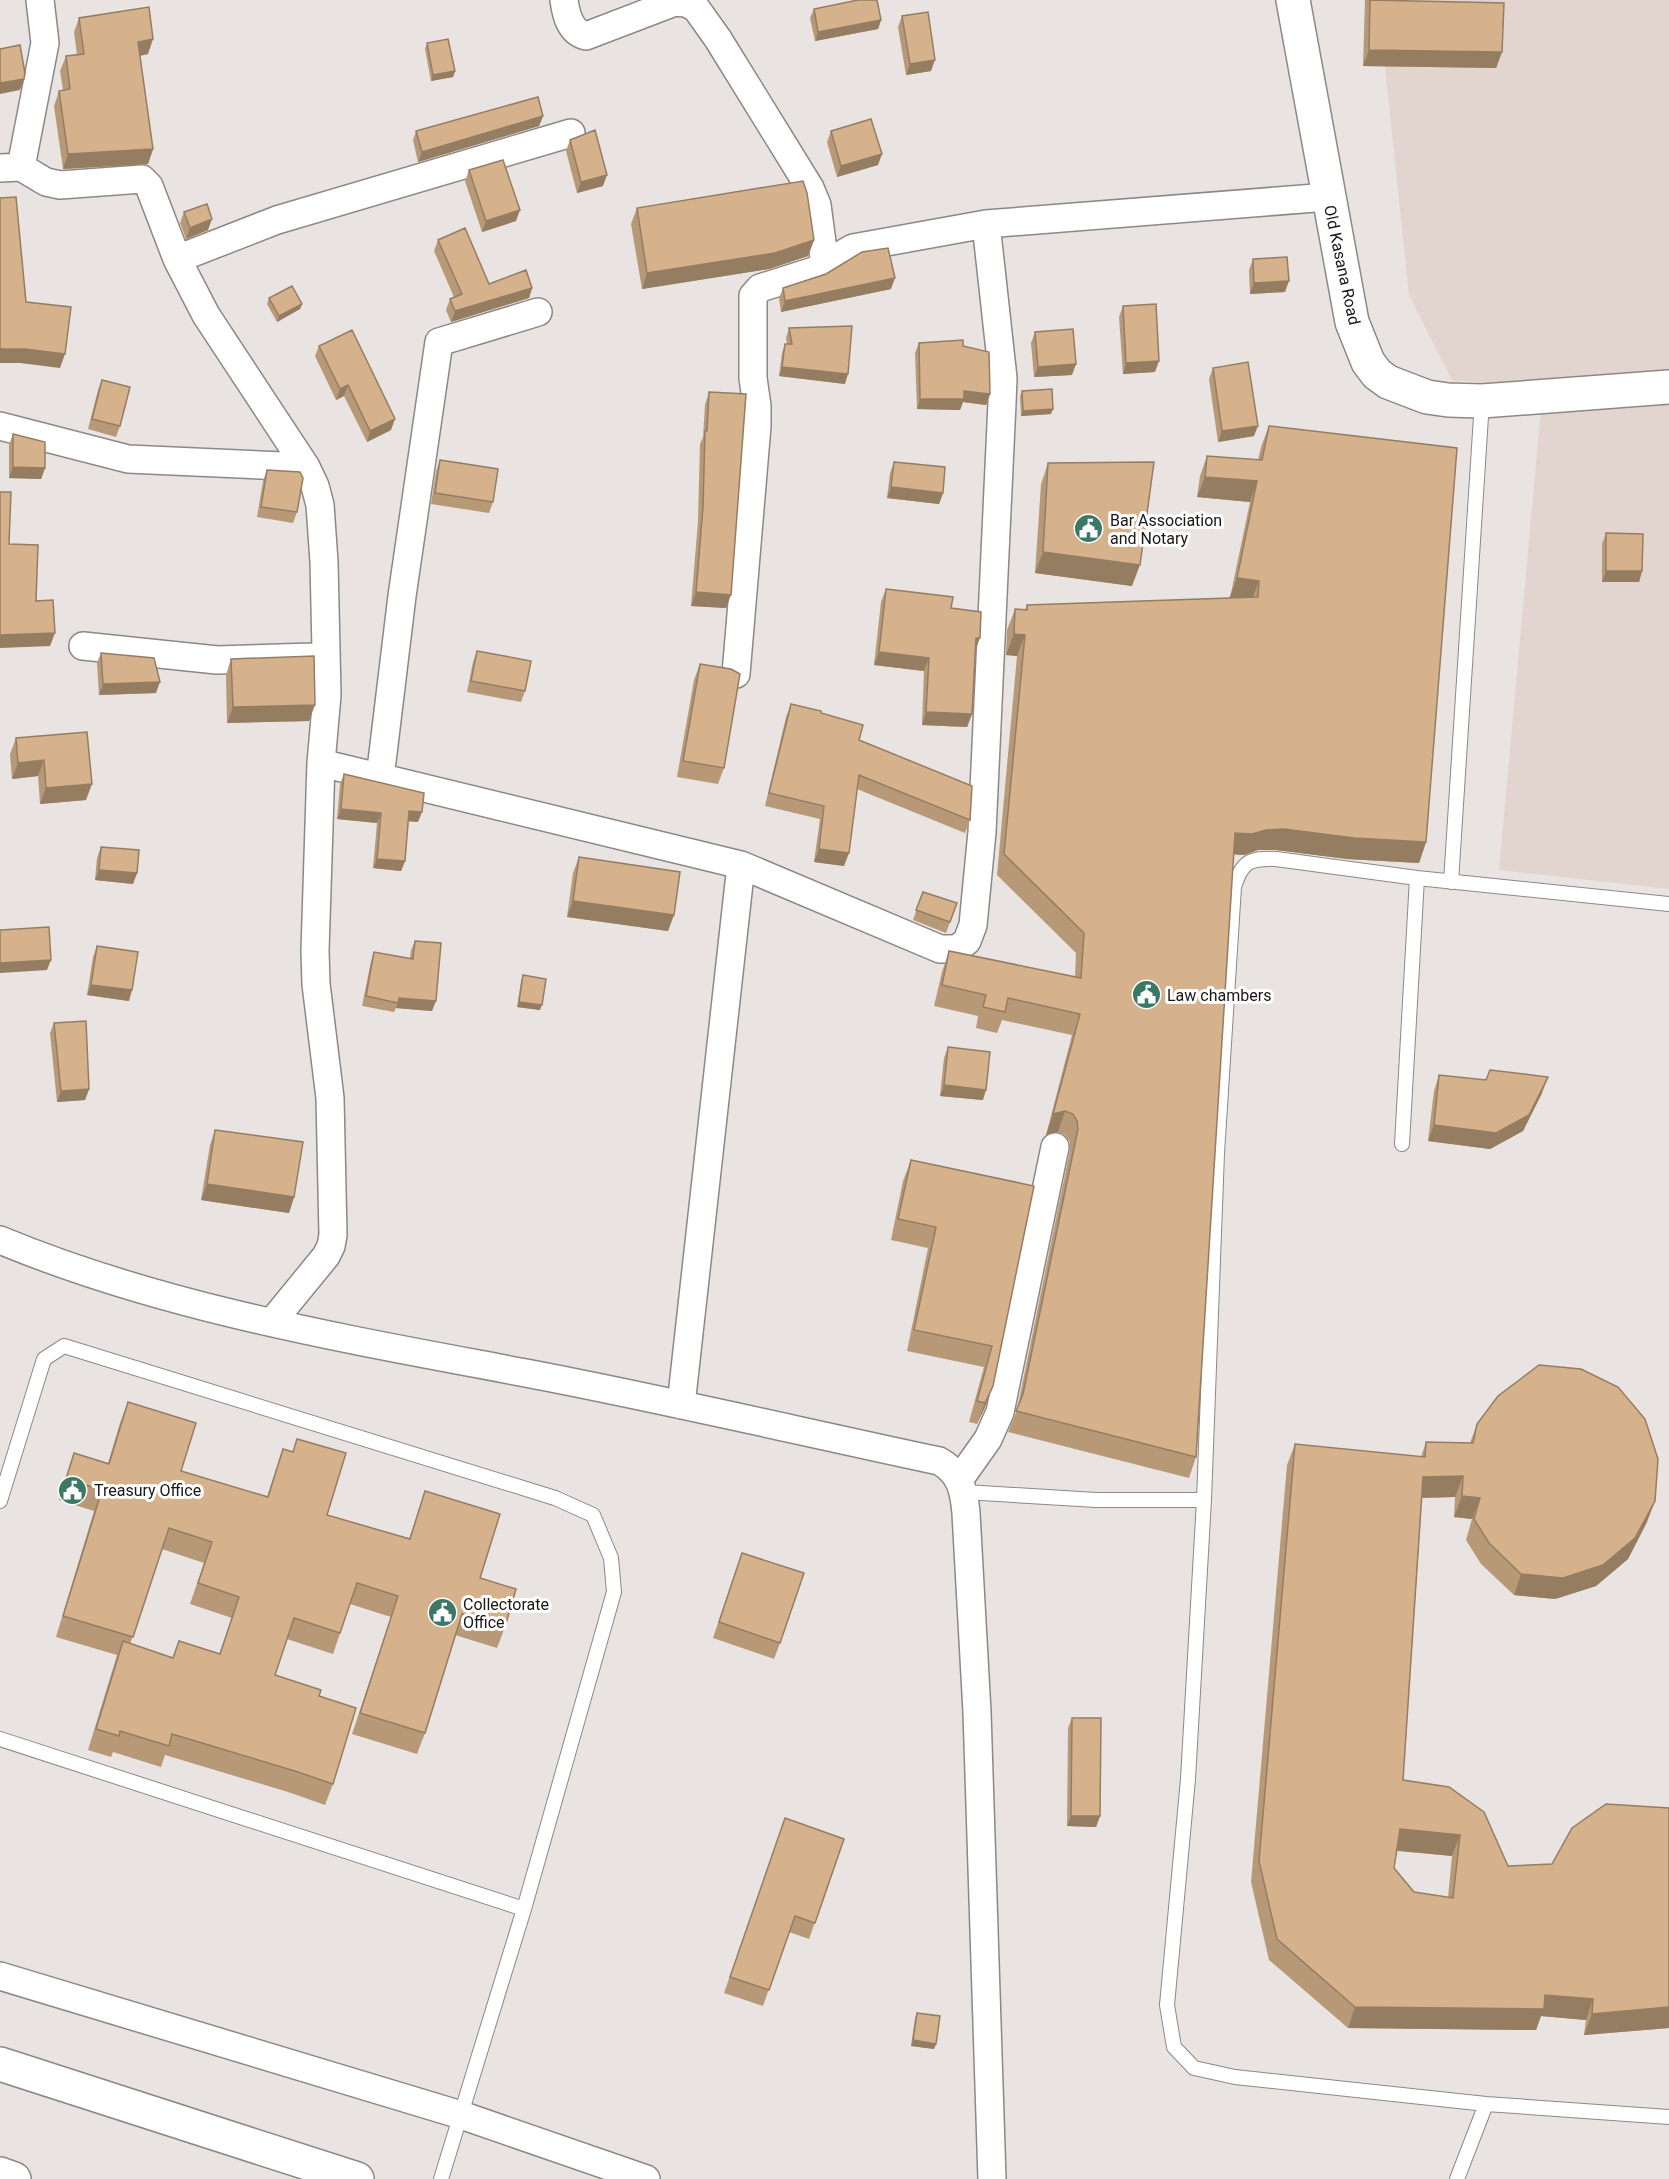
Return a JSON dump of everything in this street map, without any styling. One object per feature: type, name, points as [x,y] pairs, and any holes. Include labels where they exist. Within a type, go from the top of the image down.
[{"type":"street","points":[[40,0],[45,43],[10,168],[60,185],[142,179],[149,186],[177,259],[212,325],[306,467],[315,486],[320,505],[324,562],[327,695],[321,763],[315,951],[316,984],[330,1098],[333,1235],[326,1256],[272,1322]]},
{"type":"street","points":[[564,0],[572,27],[578,34],[586,36],[675,2],[686,3],[696,8],[814,195],[825,265]]},
{"type":"street","name":"Old Kasana Road","points":[[1293,0],[1352,322],[1368,362],[1377,374],[1388,382],[1427,397],[1448,400],[1482,401],[1669,387]]},
{"type":"street","points":[[177,259],[277,220],[571,133]]},
{"type":"street","points":[[736,674],[757,426],[753,378],[753,296],[760,288],[814,271],[852,248],[986,224],[1328,196]]},
{"type":"street","points":[[321,763],[741,865],[940,949],[957,949],[967,940],[973,925],[982,832],[1003,378],[986,224]]},
{"type":"street","points":[[380,778],[402,596],[440,342],[538,312]]},
{"type":"street","points":[[0,426],[128,459],[306,467]]},
{"type":"street","points":[[83,646],[217,660],[327,656]]},
{"type":"street","points":[[681,1405],[741,865]]},
{"type":"street","points":[[962,1486],[1000,1412],[1055,1147]]},
{"type":"street","points":[[0,1240],[48,1260],[201,1307],[681,1405],[939,1461],[951,1467],[962,1486],[978,1712],[992,2179]]},
{"type":"street","points":[[0,1976],[461,2115],[646,2179]]},
{"type":"street","points":[[0,2064],[357,2179]]},
{"type":"street","points":[[0,2174],[15,2179]]},
{"type":"lane","points":[[1451,882],[1482,401]]},
{"type":"lane","points":[[1669,904],[1451,882],[1276,859],[1261,859],[1247,863],[1240,870],[1234,887],[1216,1153],[1204,1500],[1188,1779],[1167,2005],[1174,2047],[1194,2068],[1235,2077],[1486,2104],[1669,2117]]},
{"type":"lane","points":[[1402,1144],[1417,878]]},
{"type":"lane","points":[[0,1501],[44,1359],[64,1346],[555,1498],[593,1515],[611,1558],[614,1592],[524,1909],[441,2179]]},
{"type":"lane","points":[[962,1486],[1096,1500],[1204,1500]]},
{"type":"lane","points":[[0,1739],[524,1909]]},
{"type":"lane","points":[[1457,2179],[1486,2104]]},
{"type":"shaded area","points":[[1378,0],[1669,0],[1669,889],[1499,870],[1543,387],[1452,380],[1409,295]]},
{"type":"building","points":[[858,0],[877,0],[881,20],[818,32],[814,9]]},
{"type":"building","points":[[1370,0],[1504,3],[1502,52],[1369,50]]},
{"type":"building","points":[[149,7],[153,39],[138,42],[153,149],[68,154],[59,91],[70,89],[66,56],[84,54],[79,18]]},
{"type":"building","points":[[928,12],[935,60],[910,64],[902,16]]},
{"type":"building","points":[[448,39],[455,71],[433,75],[427,43]]},
{"type":"building","points":[[20,45],[24,79],[0,83],[0,49]]},
{"type":"building","points":[[538,97],[543,116],[422,152],[416,131]]},
{"type":"building","points":[[871,119],[882,154],[841,166],[831,131]]},
{"type":"building","points":[[595,130],[607,175],[581,182],[570,140]]},
{"type":"building","points":[[503,160],[520,210],[486,221],[469,170]]},
{"type":"building","points":[[803,181],[814,240],[775,253],[647,273],[637,208]]},
{"type":"building","points":[[16,197],[26,302],[71,307],[65,354],[25,349],[0,349],[0,198]]},
{"type":"building","points":[[207,204],[212,219],[190,228],[184,212]]},
{"type":"building","points":[[465,228],[489,284],[526,270],[532,288],[455,311],[450,299],[462,294],[438,240]]},
{"type":"building","points":[[888,248],[895,278],[785,301],[783,288],[826,274],[862,252]]},
{"type":"building","points":[[1287,257],[1289,281],[1254,283],[1253,259]]},
{"type":"building","points":[[292,286],[302,304],[279,316],[269,298]]},
{"type":"building","points":[[1156,304],[1159,361],[1126,363],[1123,306]]},
{"type":"building","points":[[852,326],[848,374],[782,367],[785,344],[792,344],[789,328]]},
{"type":"building","points":[[1073,329],[1076,364],[1038,367],[1035,332]]},
{"type":"building","points":[[352,330],[395,419],[370,431],[348,385],[340,389],[319,346]]},
{"type":"building","points":[[963,340],[963,346],[989,352],[990,394],[964,391],[964,399],[920,399],[919,343]]},
{"type":"building","points":[[1248,362],[1258,426],[1222,431],[1213,368]]},
{"type":"building","points":[[102,380],[130,387],[120,426],[92,419]]},
{"type":"building","points":[[1052,389],[1053,409],[1023,411],[1022,391]]},
{"type":"building","points":[[709,392],[746,394],[731,595],[696,592]]},
{"type":"building","name":"Law chambers","points":[[1269,426],[1457,448],[1426,842],[1354,838],[1284,829],[1252,834],[1235,833],[1196,1457],[1016,1411],[1023,1394],[1078,1129],[1073,1114],[1065,1111],[1053,1114],[1080,1014],[1008,998],[1005,1012],[983,1007],[986,995],[942,985],[949,951],[1081,978],[1084,933],[1004,854],[1025,635],[1014,634],[1015,609],[1027,610],[1027,605],[1258,597],[1259,581],[1237,578],[1257,481],[1205,477],[1207,456],[1262,460]]},
{"type":"building","points":[[13,434],[45,442],[45,468],[13,467]]},
{"type":"building","points":[[440,460],[498,469],[493,502],[435,493]]},
{"type":"building","points":[[894,462],[945,467],[943,493],[891,487]]},
{"type":"building","name":"Bar Association and Notary","points":[[1154,462],[1140,565],[1043,552],[1048,463]]},
{"type":"building","points":[[267,470],[300,472],[303,478],[297,512],[261,507]]},
{"type":"building","points":[[0,492],[11,492],[9,544],[38,545],[36,601],[53,600],[55,633],[0,635]]},
{"type":"building","points":[[1606,533],[1643,534],[1642,571],[1606,571]]},
{"type":"building","points":[[886,589],[953,597],[951,608],[981,612],[980,638],[976,638],[972,714],[926,712],[929,658],[879,652]]},
{"type":"building","points":[[477,651],[531,661],[525,691],[471,681]]},
{"type":"building","points":[[101,653],[154,658],[160,682],[103,684]]},
{"type":"building","points":[[314,656],[315,705],[233,707],[231,659]]},
{"type":"building","points":[[700,664],[731,669],[740,674],[724,768],[683,761]]},
{"type":"building","points":[[791,704],[863,725],[859,740],[972,786],[970,820],[859,775],[849,853],[819,849],[824,806],[769,793]]},
{"type":"building","points":[[87,732],[92,784],[46,788],[44,760],[18,763],[16,738]]},
{"type":"building","points":[[344,774],[424,793],[422,812],[409,811],[405,861],[377,859],[381,813],[341,809]]},
{"type":"building","points":[[101,847],[139,850],[137,873],[99,870]]},
{"type":"building","points":[[579,857],[680,872],[674,915],[573,901]]},
{"type":"building","points":[[923,892],[957,903],[950,922],[916,910]]},
{"type":"building","points":[[49,927],[51,960],[0,963],[0,930]]},
{"type":"building","points":[[415,941],[441,943],[436,1001],[399,998],[398,1003],[366,996],[374,952],[413,959]]},
{"type":"building","points":[[97,946],[138,952],[132,990],[91,985]]},
{"type":"building","points":[[523,975],[546,979],[542,1005],[519,1002]]},
{"type":"building","points":[[86,1021],[89,1089],[61,1091],[54,1023]]},
{"type":"building","points":[[948,1047],[990,1052],[986,1090],[944,1085]]},
{"type":"building","points":[[1490,1070],[1548,1077],[1529,1115],[1496,1133],[1434,1125],[1439,1075],[1486,1080]]},
{"type":"building","points":[[215,1130],[303,1142],[294,1197],[207,1184]]},
{"type":"building","points":[[911,1160],[1034,1186],[993,1386],[985,1403],[977,1401],[992,1346],[914,1330],[936,1227],[898,1219]]},
{"type":"building","points":[[1539,1365],[1581,1369],[1618,1387],[1645,1419],[1658,1459],[1655,1501],[1635,1538],[1603,1565],[1563,1578],[1521,1574],[1489,1543],[1474,1519],[1480,1498],[1462,1496],[1463,1476],[1423,1477],[1403,1780],[1449,1787],[1484,1812],[1508,1866],[1552,1864],[1572,1828],[1606,1804],[1669,1808],[1669,2007],[1592,2014],[1593,1999],[1545,1995],[1544,2009],[1355,2007],[1277,1939],[1259,1861],[1295,1444],[1425,1457],[1426,1442],[1473,1443],[1477,1424],[1498,1396]],"holes":[[[1400,1829],[1460,1835],[1453,1898],[1414,1892],[1394,1868]]]},
{"type":"building","name":"Collectorate Office","points":[[128,1402],[196,1423],[181,1471],[268,1497],[283,1449],[293,1452],[297,1439],[346,1453],[327,1515],[410,1539],[425,1491],[500,1514],[480,1578],[516,1589],[505,1627],[462,1614],[425,1733],[360,1713],[398,1596],[357,1583],[340,1633],[294,1618],[275,1675],[321,1690],[319,1696],[356,1708],[333,1784],[172,1734],[169,1746],[120,1731],[119,1736],[96,1729],[123,1641],[173,1658],[179,1641],[220,1654],[239,1597],[198,1583],[212,1542],[169,1528],[133,1637],[63,1616],[102,1490],[66,1479],[74,1453],[109,1464]]},
{"type":"building","points":[[742,1553],[804,1573],[780,1643],[719,1622]]},
{"type":"building","points":[[1072,1718],[1101,1718],[1100,1816],[1071,1816]]},
{"type":"building","points":[[785,1818],[844,1839],[815,1923],[795,1916],[769,1990],[730,1977]]},
{"type":"building","points":[[917,2013],[940,2016],[936,2044],[913,2040]]},
{"type":"place","name":"Bar Association and Notary","points":[[1089,529]]},
{"type":"place","name":"Law chambers","points":[[1146,995]]},
{"type":"place","name":"Treasury Office","points":[[73,1490]]},
{"type":"place","name":"Collectorate Office","points":[[442,1613]]}]
